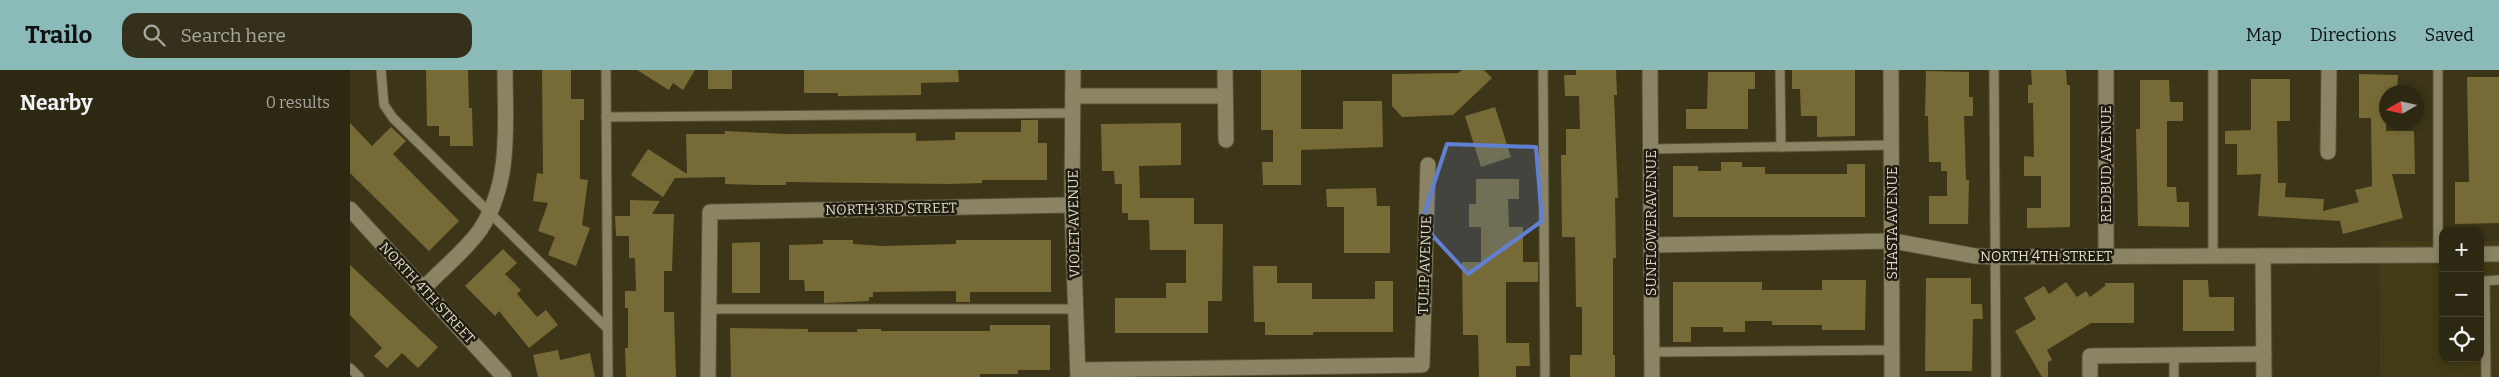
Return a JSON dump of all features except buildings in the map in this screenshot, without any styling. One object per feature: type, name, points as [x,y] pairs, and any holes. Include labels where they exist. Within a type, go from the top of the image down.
[{"type":"street","points":[[424,288],[479,231],[499,188],[505,163],[505,70]]},
{"type":"street","name":"VIOLET AVENUE","points":[[1073,70],[1072,205],[1078,374]]},
{"type":"street","points":[[1225,70],[1226,140]]},
{"type":"street","name":"SUNFLOWER AVENUE","points":[[1650,70],[1652,377]]},
{"type":"street","name":"SHASTA AVENUE","points":[[1891,70],[1892,377]]},
{"type":"street","name":"REDBUD AVENUE","points":[[2106,70],[2106,257]]},
{"type":"street","points":[[2328,152],[2329,70]]},
{"type":"street","points":[[1073,96],[1225,96]]},
{"type":"street","name":"TULIP AVENUE","points":[[1078,374],[1422,365],[1428,165]]},
{"type":"street","name":"NORTH 3RD STREET","points":[[709,310],[710,212],[1072,205]]},
{"type":"street","name":"NORTH 4TH STREET","points":[[350,209],[504,377]]},
{"type":"street","name":"NORTH 4TH STREET","points":[[1651,245],[1893,241],[1975,256],[1995,257],[2439,255]]},
{"type":"street","points":[[2484,254],[2499,254]]},
{"type":"street","points":[[2263,256],[2264,377]]},
{"type":"street","points":[[708,377],[709,310]]},
{"type":"street","points":[[2090,377],[2090,356],[2264,354]]},
{"type":"lane","points":[[381,70],[384,105],[393,118],[607,328]]},
{"type":"lane","points":[[606,70],[608,377]]},
{"type":"lane","points":[[1543,70],[1546,377]]},
{"type":"lane","points":[[1780,70],[1781,147]]},
{"type":"lane","points":[[1994,70],[1996,377]]},
{"type":"lane","points":[[2213,70],[2213,256]]},
{"type":"lane","points":[[2438,70],[2440,227]]},
{"type":"lane","points":[[606,117],[1073,113]]},
{"type":"lane","points":[[1651,149],[1892,145]]},
{"type":"lane","points":[[2486,377],[2485,281],[2499,280]]},
{"type":"lane","points":[[709,310],[1076,310]]},
{"type":"lane","points":[[1652,352],[1892,350]]},
{"type":"lane","points":[[2174,355],[2174,377]]},
{"type":"lane","points":[[350,368],[359,377]]},
{"type":"highlighted area","points":[[1447,144],[1536,147],[1542,221],[1468,274],[1421,223]]},
{"type":"shaded area","points":[[2379,241],[2439,241],[2439,362],[2484,362],[2484,241],[2499,241],[2499,377],[2380,377]]}]
